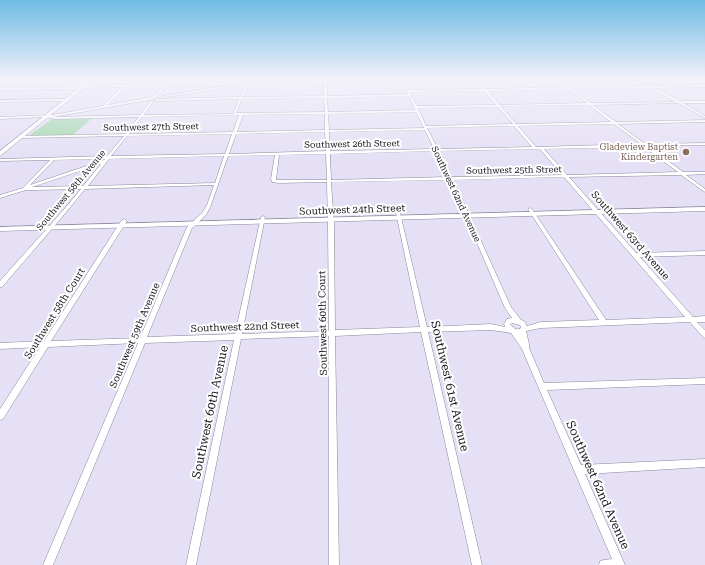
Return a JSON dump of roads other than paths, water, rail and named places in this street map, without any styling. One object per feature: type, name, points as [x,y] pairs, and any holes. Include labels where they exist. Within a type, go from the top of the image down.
[{"type":"main road","points":[[0,154],[59,106]]},
{"type":"main road","name":"Southwest 24th Street","points":[[0,229],[53,225],[532,212],[705,205]]},
{"type":"main road","name":"Southwest 24th Street","points":[[596,210],[705,209]]},
{"type":"main road","name":"Southwest 24th Street","points":[[0,224],[53,225]]},
{"type":"street","points":[[0,117],[48,115],[108,106]]},
{"type":"street","name":"Southwest 58th Avenue","points":[[0,286],[84,188],[149,106]]},
{"type":"street","name":"Southwest 59th Avenue","points":[[48,565],[190,227],[197,221],[207,208],[234,133],[239,106]]},
{"type":"street","name":"Southwest 60th Court","points":[[326,106],[330,217],[334,565]]},
{"type":"street","points":[[0,117],[5,115],[48,115],[55,118],[238,115],[489,106]]},
{"type":"street","name":"Southwest 63rd Avenue","points":[[499,106],[515,125],[567,176],[705,335]]},
{"type":"street","points":[[593,106],[705,191]]},
{"type":"street","points":[[685,106],[705,117]]},
{"type":"street","name":"Southwest 62nd Avenue","points":[[417,109],[450,178],[508,308],[519,322],[523,330],[526,344],[525,348]]},
{"type":"street","name":"Southwest 27th Street","points":[[21,138],[705,121]]},
{"type":"street","name":"Southwest 26th Street","points":[[0,160],[107,159],[705,144]]},
{"type":"street","name":"Southwest 25th Street","points":[[277,154],[273,179],[275,182],[705,173]]},
{"type":"street","points":[[25,188],[53,159]]},
{"type":"street","points":[[0,197],[107,159]]},
{"type":"street","points":[[25,188],[84,188],[216,184]]},
{"type":"street","points":[[532,212],[604,323]]},
{"type":"street","name":"Southwest 61st Avenue","points":[[399,215],[477,565]]},
{"type":"street","name":"Southwest 60th Avenue","points":[[191,565],[262,219]]},
{"type":"street","name":"Southwest 58th Court","points":[[0,416],[123,223]]},
{"type":"street","points":[[635,255],[705,253]]},
{"type":"street","name":"Southwest 62nd Avenue","points":[[508,308],[507,312],[510,326],[525,348],[619,565]]},
{"type":"street","points":[[510,326],[519,322],[541,325],[705,319]]},
{"type":"street","points":[[510,326],[523,330],[541,325]]},
{"type":"street","name":"Southwest 22nd Street","points":[[0,346],[510,326]]},
{"type":"street","points":[[542,387],[705,381]]},
{"type":"street","points":[[578,470],[705,463]]},
{"type":"street","points":[[604,565],[619,565]]},
{"type":"place","name":"Gladeview Baptist Kindergarten","points":[[686,152]]}]
